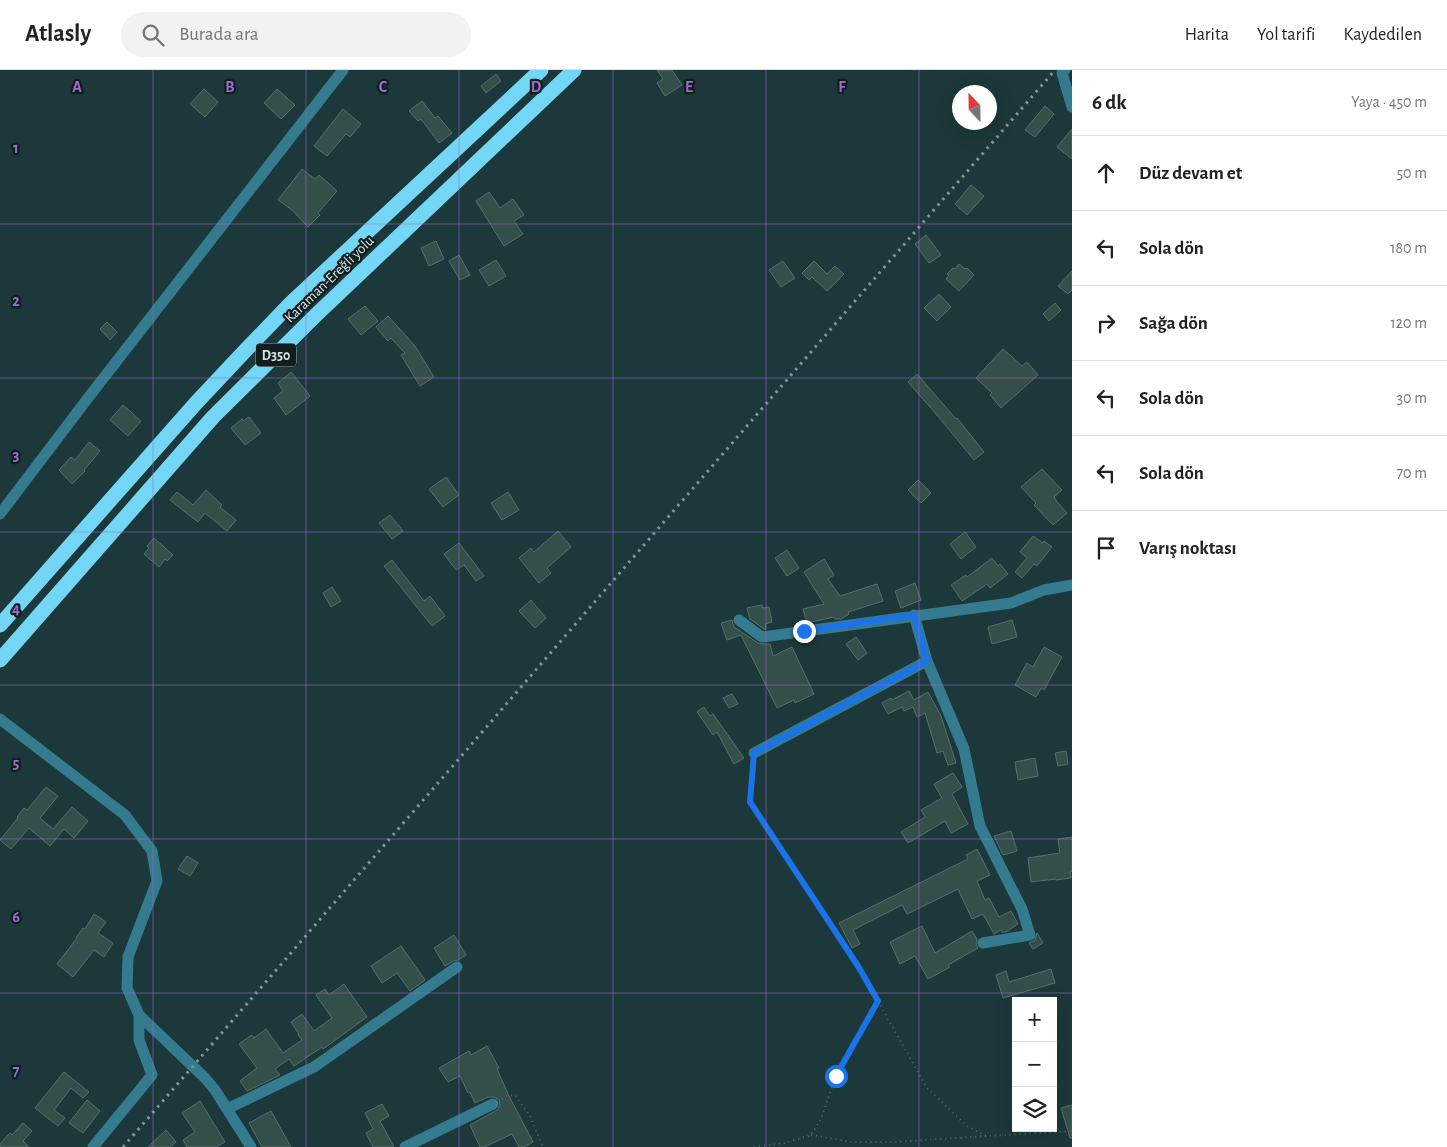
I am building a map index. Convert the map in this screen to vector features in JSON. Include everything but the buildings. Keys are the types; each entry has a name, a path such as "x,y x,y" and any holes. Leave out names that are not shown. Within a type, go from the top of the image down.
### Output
{"highway":[{"name":"Karaman-Ereğli yolu","path":"0,625 196,403 291,303 541,70"},
{"name":"Karaman-Ereğli yolu","path":"0,660 213,417 316,315 574,70"}],"street":[{"path":"0,514 343,70"},
{"path":"1065,70 1062,73 1072,107"},
{"path":"740,620 762,637 1011,603 1044,590 1072,585"},
{"path":"914,615 927,661 964,749 980,826 1022,909 1030,935 983,943"},
{"path":"754,753 927,661"},
{"path":"0,719 125,815 152,851 157,881 128,957 127,988 138,1014 139,1040 152,1074 94,1147"},
{"path":"227,1109 314,1067 457,967"},
{"path":"138,1014 205,1078 215,1090 251,1147"},
{"path":"405,1147 493,1104"}],"path":[{"path":"754,753 750,802 858,966 927,1088 966,1126 986,1136"},
{"path":"812,1135 821,1119 836,1076 878,1001"},
{"path":"493,1104 507,1096 515,1095 530,1116 543,1147"},
{"path":"754,1147 785,1143 812,1135 852,1142 895,1142 1072,1131"}],"railway":[{"path":"123,1147 1055,70"}],"route":[{"path":"804,631 914,615 927,661 754,753 750,802 858,966 878,1001 836,1076"}]}
